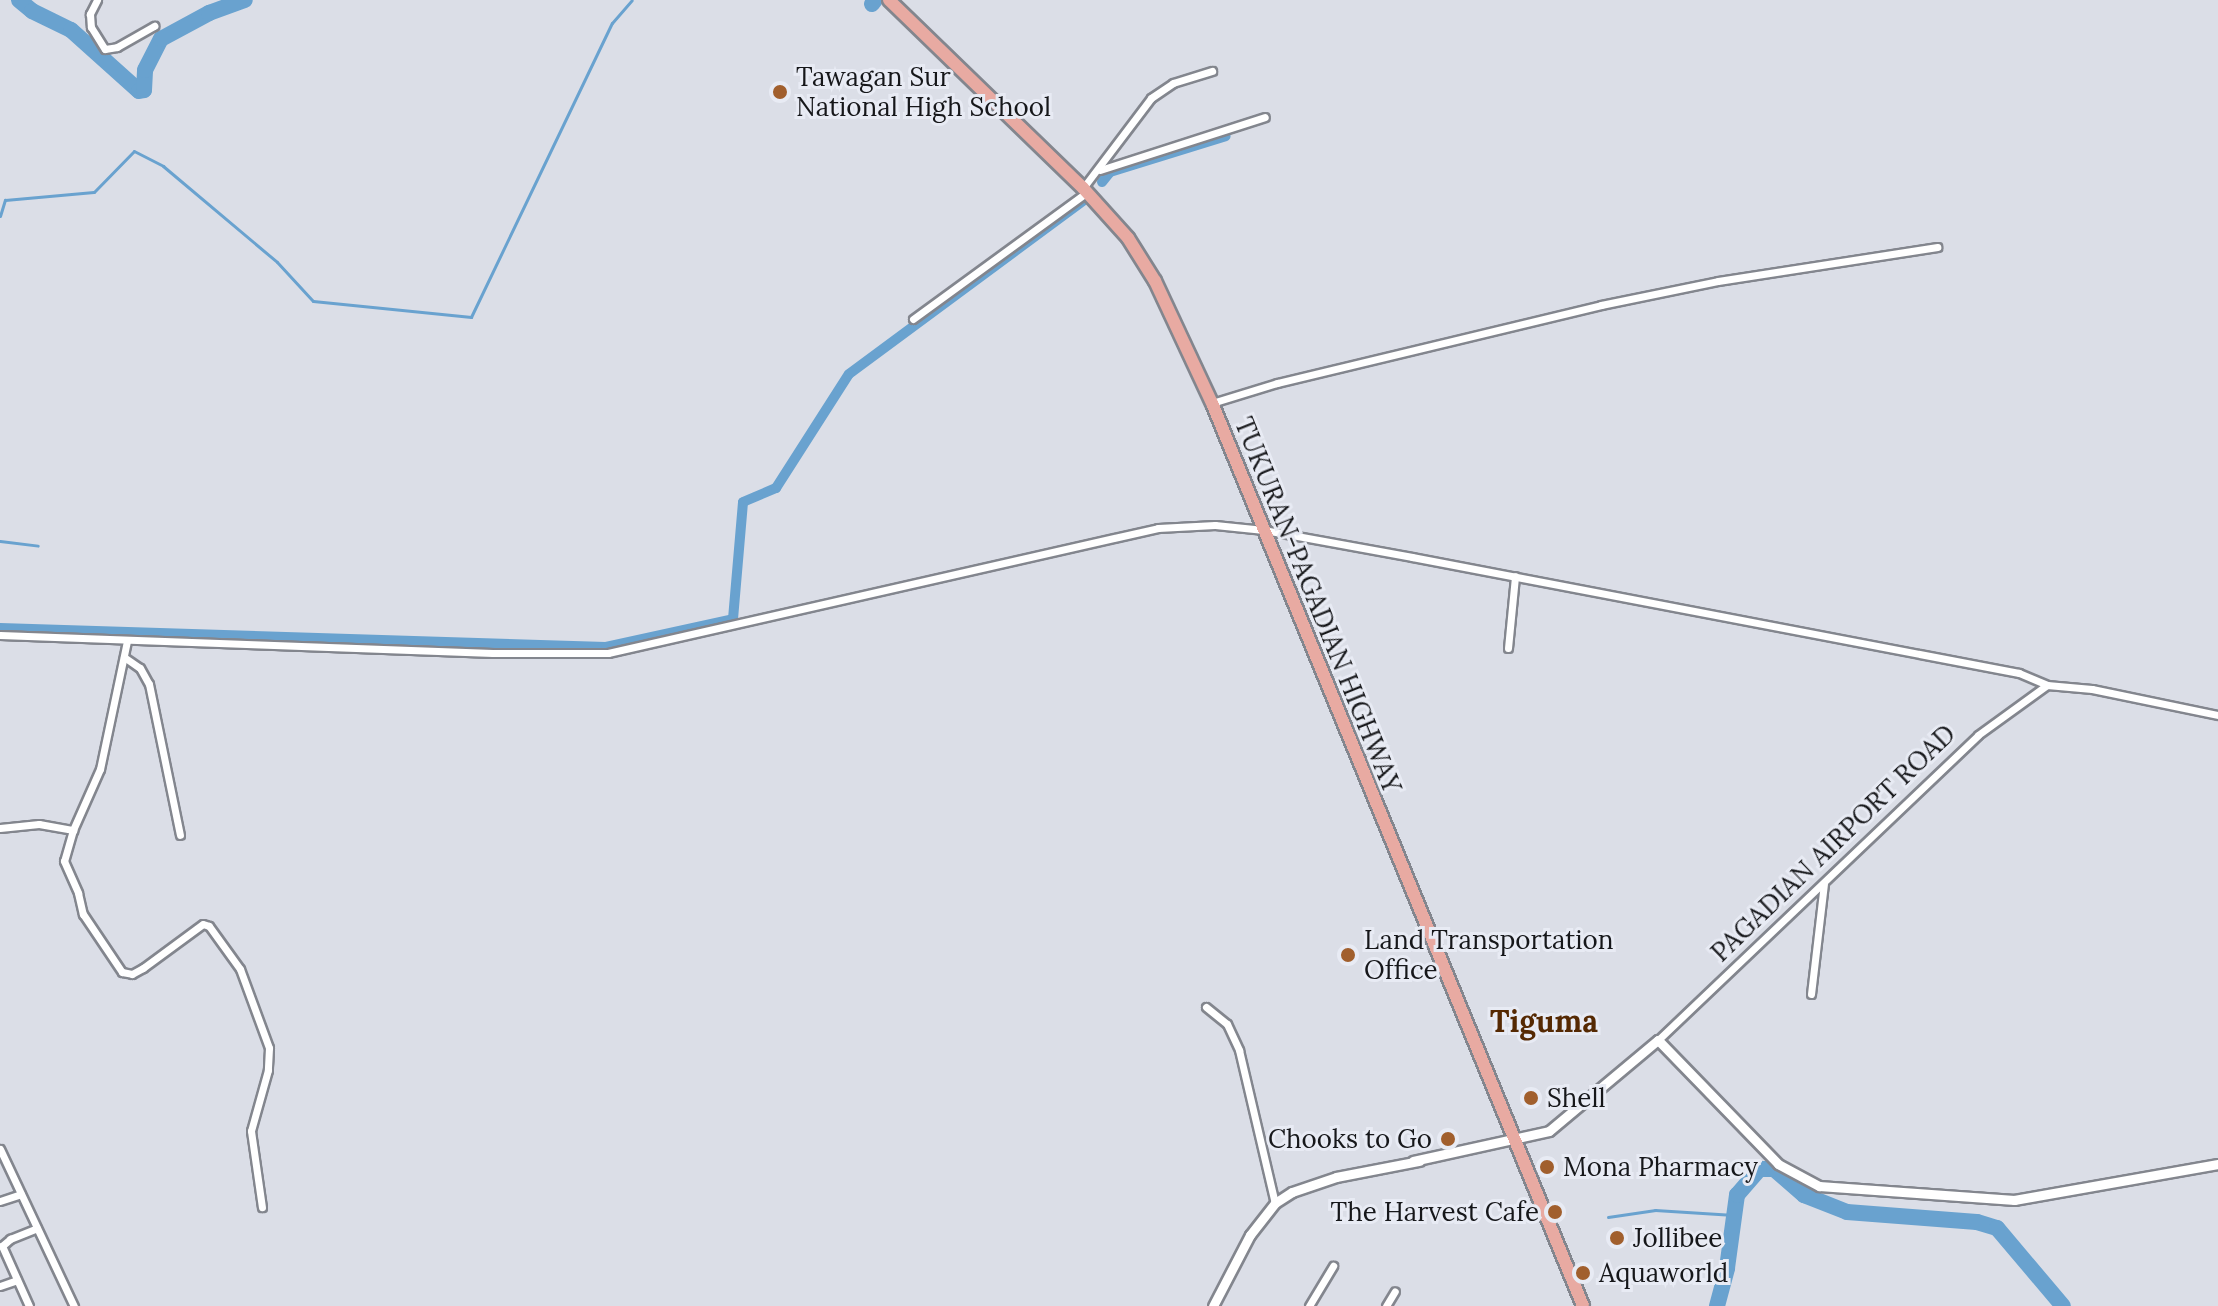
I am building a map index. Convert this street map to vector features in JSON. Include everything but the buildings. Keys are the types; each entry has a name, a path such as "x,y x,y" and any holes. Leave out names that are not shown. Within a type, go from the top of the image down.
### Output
{"highway":[{"name":"TUKURAN-PAGADIAN HIGHWAY","path":"889,0 1085,190 1128,238 1155,281 1212,403 1583,1306"}],"street":[{"path":"97,0 90,14 91,27 105,49 117,47 154,26"},
{"path":"913,319 1085,190 1160,90 1212,71"},
{"path":"1098,171 1265,117"},
{"path":"1212,403 1277,383 1601,305 1718,281 1937,247"},
{"path":"0,635 608,653 1158,528 1215,525 1264,530 1515,576 2019,673 2047,685 2092,689 2218,715"},
{"path":"1508,648 1515,576"},
{"path":"127,641 100,769 73,830 64,861 83,914 122,972 132,974 143,968 203,924 218,938 248,983 270,1056 251,1131 262,1207"},
{"path":"124,657 140,668 149,684 180,835"},
{"name":"PAGADIAN AIRPORT ROAD","path":"1275,1203 1336,1177 1516,1141 1556,1127 1658,1040 1978,735 2047,685"},
{"path":"0,828 39,824 73,830"},
{"path":"1811,994 1824,884"},
{"path":"1206,1007 1227,1024 1239,1050 1275,1203 1250,1235 1213,1306"},
{"path":"1658,1040 1778,1164 1819,1186 2014,1200 2218,1164"},
{"path":"0,1149 2,1160 74,1306"},
{"path":"0,1201 21,1194"},
{"path":"29,1306 2,1246 10,1239 37,1228"},
{"path":"1309,1306 1333,1266"},
{"path":"0,1286 17,1280"},
{"path":"1386,1306 1395,1291"}],"waterway":[{"path":"19,0 32,11 71,30 139,91 144,90 145,70 161,39 209,13 245,0"},
{"path":"0,216 5,200 94,192 134,151 163,166 277,262 313,301 471,317 612,23 632,0"},
{"path":"868,0 872,4"},
{"path":"872,4 875,0"},
{"path":"1102,182 1110,172 1226,136"},
{"path":"0,628 606,647 733,619 743,502 776,488 849,374 1083,201"},
{"path":"0,541 38,546"},
{"path":"1717,1306 1727,1268 1737,1195 1760,1169 1774,1169 1804,1195 1847,1212 1977,1222 1997,1228 2063,1306"},
{"path":"1608,1217 1655,1210 1734,1215"}],"place":[{"name":"Tawagan Sur National High School","path":"780,92"},
{"name":"Land Transportation Office","path":"1348,955"},
{"name":"Shell","path":"1531,1098"},
{"name":"Chooks to Go","path":"1448,1139"},
{"name":"Mona Pharmacy","path":"1547,1167"},
{"name":"The Harvest Cafe","path":"1555,1212"},
{"name":"Jollibee","path":"1617,1238"},
{"name":"Aquaworld","path":"1583,1273"}],"district":[{"name":"Tiguma","path":"1544,1021"}]}
